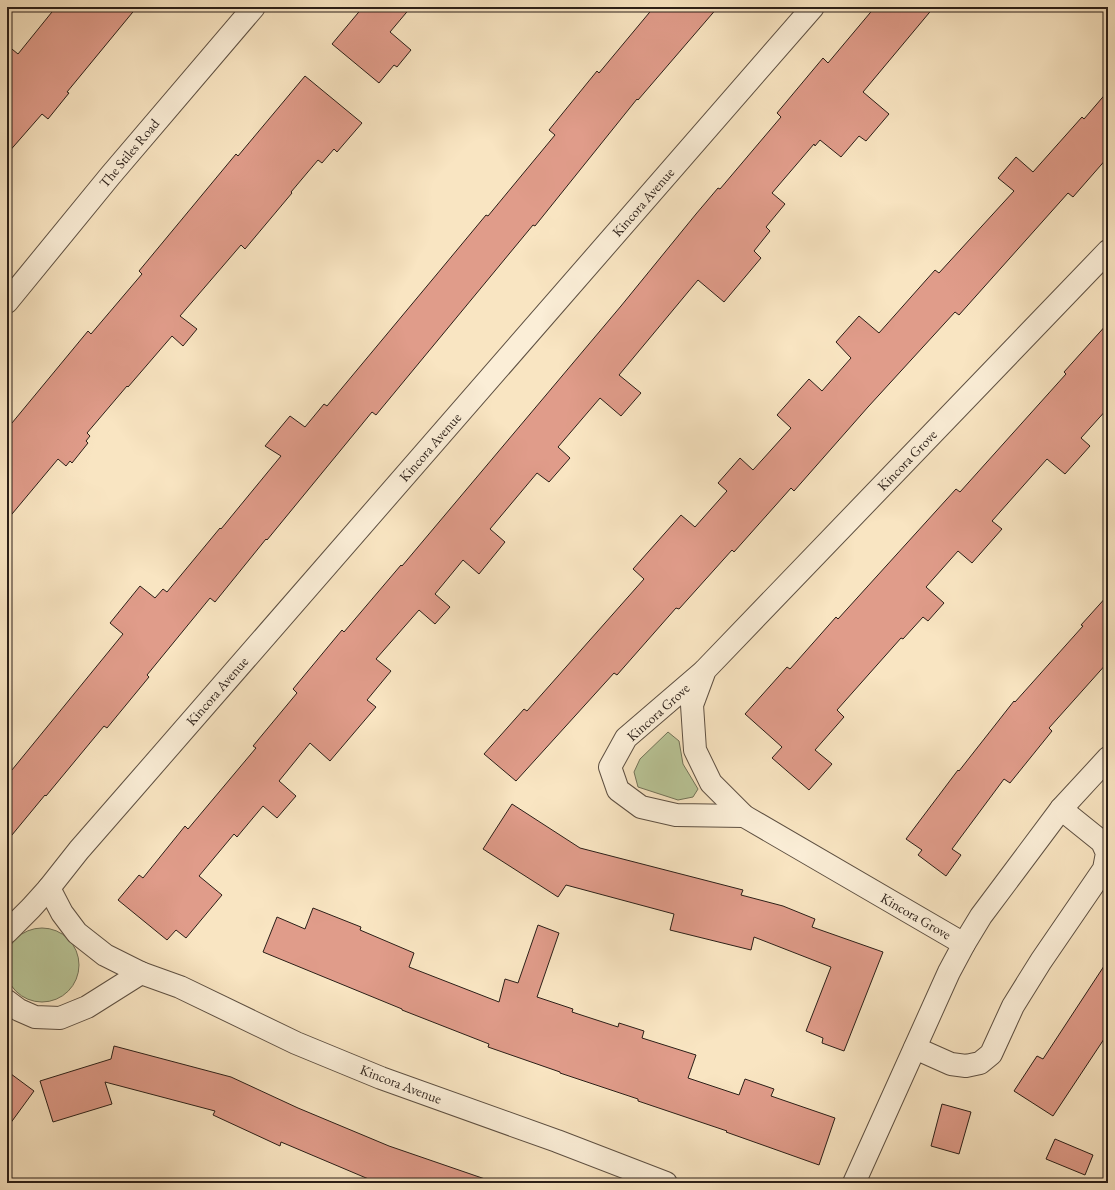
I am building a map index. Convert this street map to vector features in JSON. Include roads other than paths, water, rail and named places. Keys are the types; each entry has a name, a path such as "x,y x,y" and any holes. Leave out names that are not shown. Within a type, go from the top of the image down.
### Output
{"street":[{"name":"The Stiles Road","path":"7,302 110,176 254,7"},
{"name":"Kincora Avenue","path":"7,932 49,888 124,798 813,7"},
{"name":"Kincora Grove","path":"744,816 676,815 641,807 618,790 610,767 626,738 705,670 1108,251"},
{"name":"Kincora Grove","path":"705,670 692,705 695,750 711,783 744,816 964,944"},
{"path":"854,1183 949,972 964,944 981,916 1061,809 1108,758"},
{"path":"915,1048 952,1064 966,1066 980,1063 991,1054 1013,1006 1041,961 1104,869 1107,853 1102,842 1061,809"},
{"name":"Kincora Avenue","path":"49,888 62,913 77,933 104,955 141,974 180,987 296,1043 381,1078 666,1183"},
{"path":"7,1001 19,1010 35,1017 60,1018 87,1008 141,974"}]}
